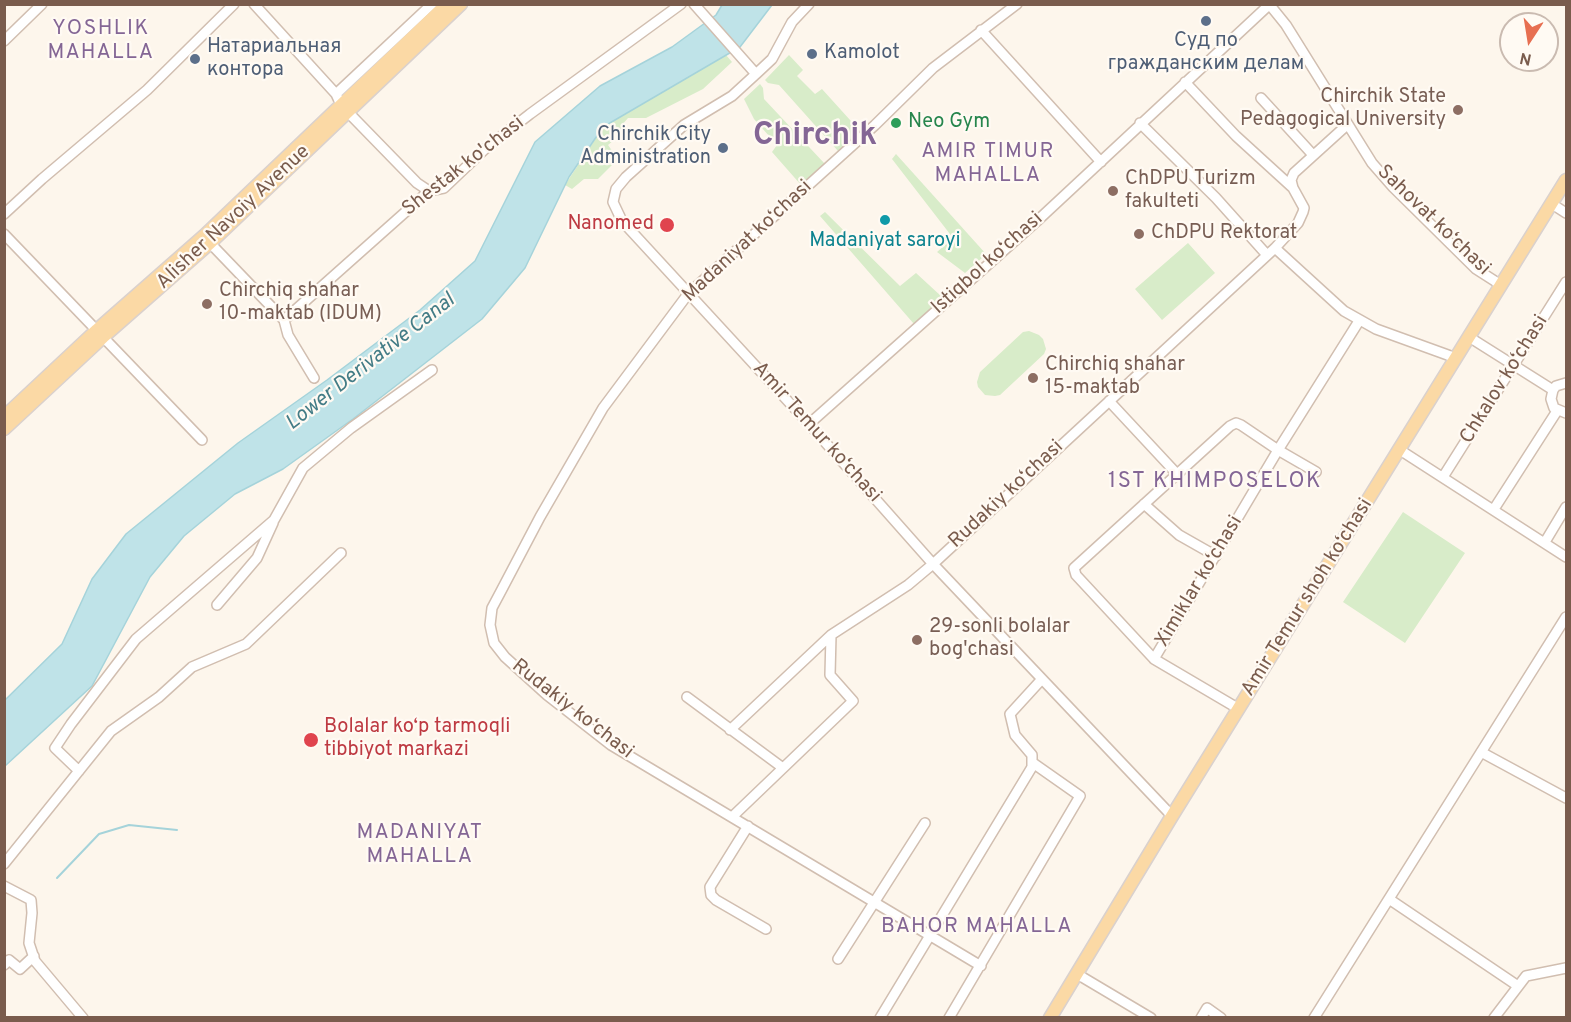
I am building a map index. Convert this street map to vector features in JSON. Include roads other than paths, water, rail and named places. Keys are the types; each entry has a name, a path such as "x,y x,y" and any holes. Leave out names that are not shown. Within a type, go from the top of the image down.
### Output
{"main road":[{"name":"Alisher Navoiy Avenue","path":"4,429 100,334 447,4"},
{"name":"Alisher Navoiy Avenue","path":"4,417 210,243 343,103 461,4"},
{"name":"Amir Temur shoh ko‘chasi","path":"1050,1017 1566,180"}],"street":[{"path":"4,41 42,4"},
{"path":"4,214 147,90 234,4"},
{"path":"254,4 417,183 429,191"},
{"name":"Alisher Navoiy Avenue","path":"343,103 432,4"},
{"name":"Shestak ko'chasi","path":"284,320 429,191 444,188 485,149 530,114 681,4"},
{"name":"Amir Temur ko‘chasi","path":"809,4 792,22 772,59 732,96 684,125 626,177 620,184 613,202 622,222 809,424 933,564 1172,816"},
{"name":"Madaniyat ko‘chasi","path":"505,657 494,642 490,625 492,608 540,517 603,408 688,294 875,125 933,68 1017,4"},
{"name":"Istiqbol ko‘chasi","path":"809,424 1101,162 1140,123 1269,5"},
{"name":"Sahovat ko‘chasi","path":"1269,5 1286,26 1372,163 1393,188 1476,268 1501,285"},
{"path":"698,8 756,74"},
{"path":"981,30 1101,162"},
{"path":"1185,82 1236,136 1293,188"},
{"path":"1261,98 1313,155"},
{"path":"1140,123 1216,198 1268,255"},
{"path":"1293,188 1291,180 1294,173 1347,125"},
{"name":"Rudakiy ko‘chasi","path":"730,730 831,635 908,585 933,564 1268,255 1298,223 1304,212 1293,188"},
{"path":"1552,204 1566,213"},
{"path":"4,234 202,440"},
{"path":"210,243 284,320 288,335 314,378"},
{"path":"1275,248 1344,311 1359,321 1456,358"},
{"name":"Chkalov ko‘chasi","path":"1443,477 1566,282"},
{"name":"Ximiklar ko‘chasi","path":"1154,659 1278,450 1359,321"},
{"path":"1469,337 1553,390"},
{"path":"217,605 257,558 274,520 303,468 351,428 432,370"},
{"path":"1494,509 1562,412 1554,408 1551,399 1553,390 1560,384 1566,383"},
{"path":"1109,401 1177,474"},
{"path":"1239,709 1154,659 1076,575 1074,568 1236,423 1316,472"},
{"path":"1400,450 1566,557"},
{"path":"1144,504 1179,535 1216,556"},
{"path":"1545,542 1566,507"},
{"path":"79,771 55,748 70,724 136,639 274,520"},
{"path":"4,864 111,731 159,697 192,667 246,644 341,553"},
{"path":"1314,1017 1566,616"},
{"path":"732,817 853,701 830,675 831,635"},
{"name":"Rudakiy ko‘chasi","path":"505,657 547,695 611,745 981,966"},
{"path":"880,1017 1033,763 1032,755 1015,735 1010,714 1042,679"},
{"path":"687,697 783,768"},
{"path":"1482,752 1566,798"},
{"path":"949,1017 1080,796 1033,763"},
{"path":"838,959 925,823"},
{"path":"748,826 710,887 711,894 716,900 766,929"},
{"path":"4,886 31,900 29,943 34,956 83,1017"},
{"path":"1389,899 1518,986"},
{"path":"4,966 9,960 20,969 34,956"},
{"path":"1494,1017 1526,976 1566,968"},
{"path":"1077,974 1151,1017"},
{"path":"1201,1017 1207,1008 1221,1017"}],"water":[{"name":"Lower Derivative Canal","path":"722,5 772,5 740,47 603,127 569,177 525,268 482,319 353,419 283,469 235,494 184,536 150,577 92,686 5,766 5,700 62,644 92,579 126,534 238,443 420,310 475,261 535,142 600,86 672,47 716,15"}],"waterway":[{"path":"57,878 99,834 129,825 177,830"}],"place":[{"name":"Суд по гражданским делам","path":"1206,21"},
{"name":"Kamolot","path":"812,54"},
{"name":"Натариальная контора","path":"195,59"},
{"name":"Chirchik State Pedagogical University","path":"1458,110"},
{"name":"Neo Gym","path":"896,123"},
{"name":"Chirchik City Administration","path":"723,148"},
{"name":"ChDPU Turizm fakulteti","path":"1113,191"},
{"name":"Madaniyat saroyi","path":"885,220"},
{"name":"Nanomed","path":"667,225"},
{"name":"ChDPU Rektorat","path":"1139,234"},
{"name":"Chirchiq shahar 10-maktab (IDUM)","path":"207,304"},
{"name":"Chirchiq shahar 15-maktab","path":"1033,378"},
{"name":"29-sonli bolalar bog'chasi","path":"917,640"},
{"name":"Bolalar ko‘p tarmoqli tibbiyot markazi","path":"311,740"}],"district":[{"name":"YOSHLIK MAHALLA","path":"101,42"},
{"name":"Chirchik","path":"815,138"},
{"name":"AMIR TIMUR MAHALLA","path":"988,165"},
{"name":"1ST KHIMPOSELOK","path":"1215,483"},
{"name":"MADANIYAT MAHALLA","path":"420,846"},
{"name":"BAHOR MAHALLA","path":"977,928"}]}
